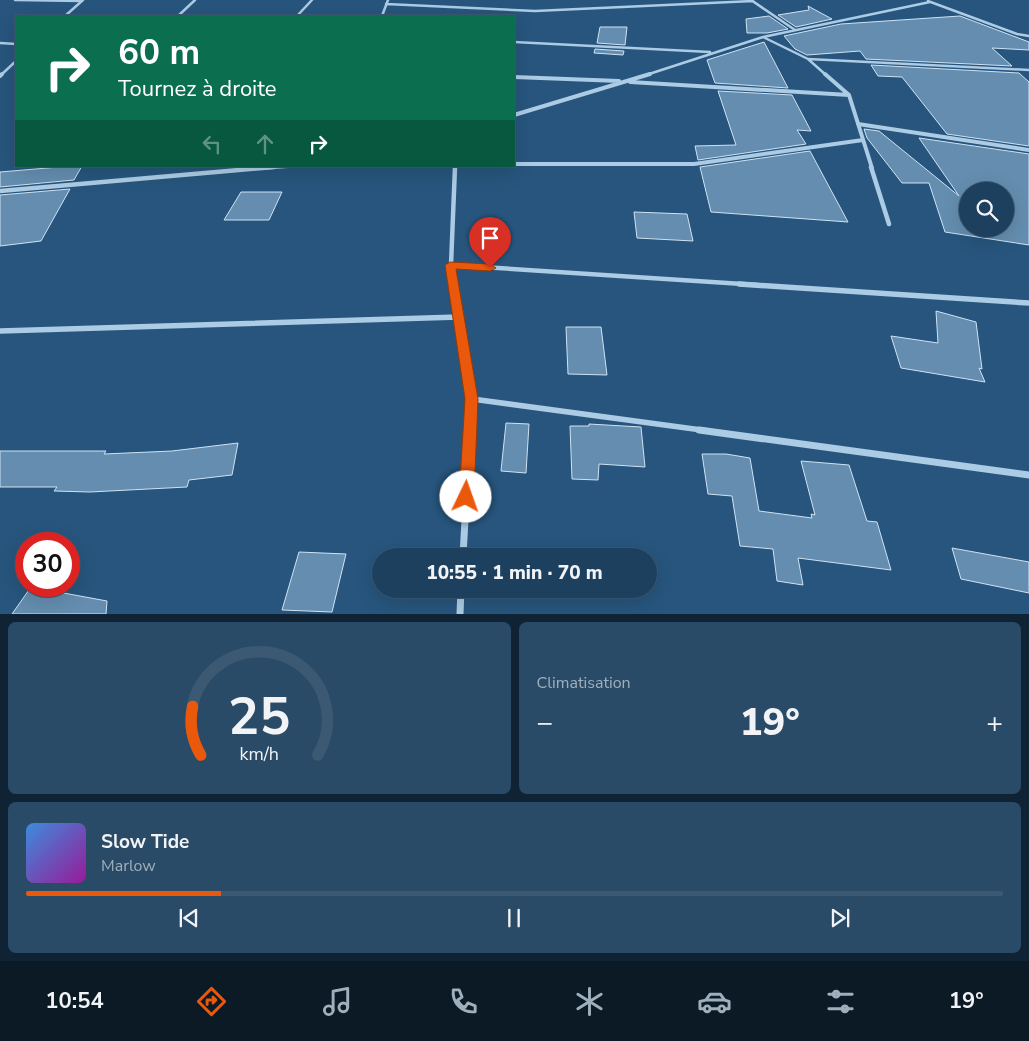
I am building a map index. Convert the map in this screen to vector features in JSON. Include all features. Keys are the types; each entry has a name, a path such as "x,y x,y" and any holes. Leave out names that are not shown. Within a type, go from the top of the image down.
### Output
{"street":[{"path":"15,0 83,1"},
{"path":"179,15 196,0"},
{"path":"298,15 312,0"},
{"path":"925,0 1017,34 1029,36"},
{"path":"66,15 83,1"},
{"path":"382,15 387,2 535,11 752,1 795,30"},
{"path":"515,115 626,82 763,37 930,2"},
{"path":"763,37 808,59 849,95 889,224"},
{"path":"515,42 715,53"},
{"path":"0,43 15,44"},
{"path":"808,59 1029,70"},
{"path":"0,76 15,62"},
{"path":"515,77 849,95"},
{"path":"858,124 1029,150"},
{"path":"515,164 694,164 863,140"},
{"path":"0,191 276,167"},
{"path":"455,167 450,265 472,399 463,548"},
{"path":"450,265 1029,303"},
{"path":"0,331 459,317"},
{"path":"472,399 1029,475"},
{"path":"460,614 461,598"}],"building":[{"path":"808,6 832,19 796,27 778,15 809,10"},
{"path":"769,16 788,29 767,33 747,33 746,19"},
{"path":"960,16 1029,42 1029,50 992,48 1012,66 866,59 860,51 807,55 795,49 784,36 841,24"},
{"path":"600,27 627,27 625,45 597,43"},
{"path":"764,42 788,88 715,83 707,60"},
{"path":"595,49 624,51 623,55 594,53"},
{"path":"871,65 1019,73 1029,82 1029,146 947,134 902,77 878,76"},
{"path":"718,91 792,95 811,131 797,130 806,144 698,160 695,146 736,145"},
{"path":"864,129 879,131 959,196 959,234 945,232 929,183 902,183 867,138"},
{"path":"919,138 1029,154 1029,245 977,237 1014,237 1014,182 959,182 959,196"},
{"path":"810,151 848,222 711,212 700,167"},
{"path":"81,167 74,180 0,187 0,172"},
{"path":"70,189 41,241 0,246 0,195"},
{"path":"241,192 282,192 269,220 224,220"},
{"path":"634,212 687,214 693,241 637,238"},
{"path":"936,311 976,322 982,369 979,368 985,382 901,368 891,336 938,343"},
{"path":"566,327 601,327 607,375 568,374"},
{"path":"506,423 529,424 526,473 501,471"},
{"path":"589,424 641,427 645,467 599,464 598,480 572,479 570,426 589,426"},
{"path":"238,443 232,475 189,480 187,487 90,492 54,491 57,487 0,487 0,451 106,451 104,454 172,451"},
{"path":"702,454 726,454 750,458 759,511 812,518 811,514 815,515 801,461 849,465 867,521 877,522 891,570 798,558 803,585 777,581 773,549 740,546 732,496 708,494"},
{"path":"952,548 1029,562 1029,593 961,579"},
{"path":"299,552 346,554 332,612 282,610"},
{"path":"80,596 107,601 106,614 12,614 24,597"}],"route":[{"path":"466,497 472,399 450,265 490,268"}]}
